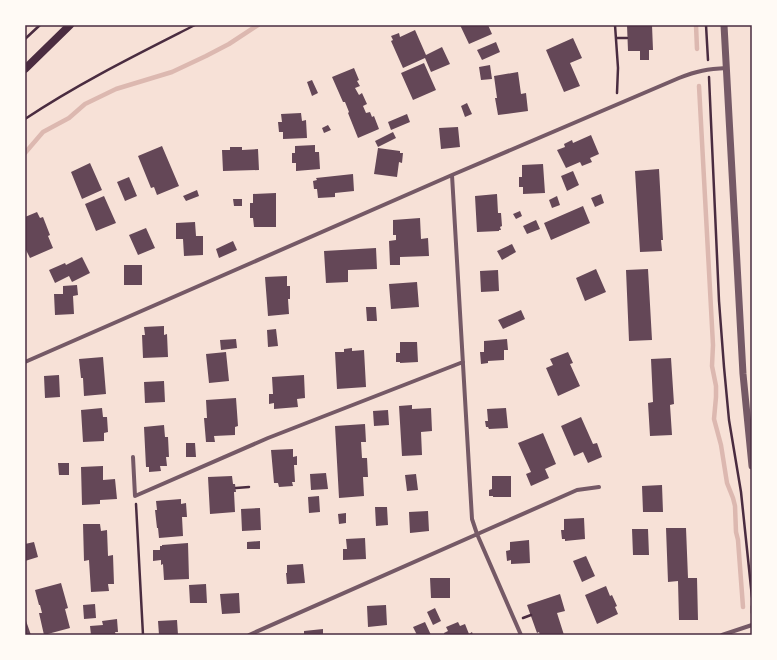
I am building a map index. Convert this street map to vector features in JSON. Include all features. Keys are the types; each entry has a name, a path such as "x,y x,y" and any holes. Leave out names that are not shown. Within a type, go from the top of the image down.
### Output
{"main road":[{"path":"25,69 70,25"}],"street":[{"path":"724,25 742,374 751,440 752,466"},
{"path":"25,362 452,175 684,76 708,69 727,68"},
{"path":"452,175 472,519 477,534 521,635"},
{"path":"133,457 136,496 268,438 464,362"},
{"path":"249,635 577,490 599,487"},
{"path":"722,635 752,625"}],"path":[{"path":"25,39 40,25"},
{"path":"25,119 55,99 195,25"},
{"path":"615,25 618,68 617,93"},
{"path":"706,25 708,55"},
{"path":"616,38 627,38"},
{"path":"709,80 719,300 725,374 729,420 741,492 752,597"},
{"path":"236,488 249,487"},
{"path":"136,496 143,635"},
{"path":"752,606 752,613"}],"building":[{"path":"460,25 488,25 492,34 469,44"},
{"path":"627,25 652,25 653,50 649,50 649,60 640,60 640,51 628,51"},
{"path":"415,30 426,55 442,47 450,64 431,72 425,58 403,68 391,41 393,40 391,36 399,33 400,37"},
{"path":"573,38 582,58 570,63 580,86 564,92 546,50"},
{"path":"496,42 500,52 482,60 477,50"},
{"path":"424,63 436,90 413,100 401,73"},
{"path":"490,65 492,79 481,80 479,67"},
{"path":"354,68 359,80 357,81 360,86 355,88 359,95 362,93 367,104 363,106 366,113 370,112 372,117 374,116 379,129 358,138 345,102 343,102 332,77"},
{"path":"518,72 521,94 526,93 528,111 498,115 495,98 497,98 494,76"},
{"path":"312,80 318,93 312,96 307,82"},
{"path":"467,103 472,114 465,117 461,106"},
{"path":"301,113 302,121 306,120 307,138 283,139 283,132 279,132 278,122 282,122 281,114"},
{"path":"407,114 410,122 391,130 388,122"},
{"path":"328,125 331,130 324,133 322,128"},
{"path":"458,127 460,147 441,149 439,128"},
{"path":"393,132 396,138 378,147 375,141"},
{"path":"591,135 599,154 590,158 592,162 582,166 580,162 566,168 557,150 565,147 564,144 572,140 573,143"},
{"path":"315,145 315,152 319,152 320,169 296,171 296,163 292,163 292,153 295,153 295,146"},
{"path":"162,146 179,186 157,195 154,187 151,188 138,156"},
{"path":"230,147 242,147 242,150 258,149 259,170 223,171 222,150 230,150"},
{"path":"378,148 400,151 400,153 403,153 402,163 399,162 397,177 374,174"},
{"path":"90,163 102,190 82,199 71,172"},
{"path":"543,164 545,193 523,194 523,187 519,187 519,177 522,177 522,165"},
{"path":"659,169 663,240 661,240 662,251 640,252 635,171"},
{"path":"573,171 579,185 567,191 561,176"},
{"path":"353,174 354,191 335,193 335,197 318,198 317,189 314,189 313,181 317,180 316,178"},
{"path":"129,177 137,196 125,201 117,182"},
{"path":"197,190 199,196 186,201 183,196"},
{"path":"276,193 276,227 254,227 253,218 250,218 250,203 253,203 253,194"},
{"path":"497,194 498,213 501,213 501,230 477,232 475,196"},
{"path":"601,194 604,203 595,207 591,198"},
{"path":"104,196 116,223 96,231 85,204"},
{"path":"557,196 560,205 552,208 549,200"},
{"path":"233,199 242,199 242,206 234,206"},
{"path":"583,206 590,223 551,240 544,223"},
{"path":"520,211 522,216 516,219 513,214"},
{"path":"37,212 40,218 43,217 53,248 30,258 25,248 25,217"},
{"path":"420,218 421,239 428,238 429,256 400,257 400,265 390,265 389,241 396,240 396,235 393,235 393,220"},
{"path":"536,220 540,229 527,234 523,226"},
{"path":"195,222 196,236 203,236 203,255 184,256 183,239 176,239 176,223"},
{"path":"146,228 155,248 138,255 129,235"},
{"path":"233,241 237,250 219,258 216,249"},
{"path":"512,244 516,252 502,260 497,251"},
{"path":"376,248 377,269 348,270 348,282 326,283 324,251"},
{"path":"82,257 90,273 72,282 69,276 55,283 49,270 65,263 66,265"},
{"path":"124,265 142,265 142,285 124,285"},
{"path":"596,269 606,292 585,301 576,278"},
{"path":"648,269 652,340 629,341 626,270"},
{"path":"498,270 499,291 481,292 480,271"},
{"path":"287,276 287,286 290,286 290,299 288,299 289,314 268,316 265,277"},
{"path":"417,282 419,307 391,309 389,284"},
{"path":"77,285 78,295 73,296 74,314 55,315 54,294 63,294 63,286"},
{"path":"366,307 376,307 377,321 367,321"},
{"path":"521,310 525,319 503,329 498,320"},
{"path":"164,326 164,335 167,334 168,357 143,358 142,335 145,335 144,327"},
{"path":"276,329 278,346 268,347 267,330"},
{"path":"236,339 237,348 221,350 220,340"},
{"path":"507,339 508,350 504,350 504,360 488,361 488,363 481,364 480,352 484,352 484,341"},
{"path":"400,342 417,342 418,362 396,362 396,353 400,353"},
{"path":"352,348 352,351 364,350 366,387 337,389 335,352 344,352 344,349"},
{"path":"226,352 229,381 209,383 206,354"},
{"path":"568,352 573,363 570,364 580,386 558,396 546,368 553,365 550,359"},
{"path":"103,357 106,394 84,396 83,378 81,378 79,359"},
{"path":"671,358 674,404 670,405 672,435 650,436 648,403 653,402 651,359"},
{"path":"59,375 60,397 45,398 44,376"},
{"path":"304,375 305,398 297,399 298,407 274,409 274,403 269,404 269,394 273,394 272,377"},
{"path":"164,381 165,402 145,403 144,382"},
{"path":"236,398 238,426 235,427 235,435 214,436 215,442 206,442 204,418 207,418 206,400"},
{"path":"412,405 412,409 431,408 432,431 421,432 422,455 402,456 399,406"},
{"path":"102,408 103,417 107,417 108,432 104,433 104,441 83,442 81,410"},
{"path":"506,408 508,428 489,429 486,427 485,421 488,421 487,409"},
{"path":"388,410 389,425 374,426 373,411"},
{"path":"581,417 593,444 597,443 602,457 588,463 583,452 574,456 561,426"},
{"path":"365,424 366,442 361,442 362,458 367,458 368,477 363,477 364,496 339,498 335,426"},
{"path":"164,425 165,437 168,437 169,457 166,457 167,466 160,466 161,471 149,472 149,467 146,467 144,427"},
{"path":"543,433 556,464 545,469 549,478 531,486 526,474 531,472 518,443"},
{"path":"186,443 195,443 196,457 186,457"},
{"path":"293,449 293,457 297,456 297,465 294,465 295,482 292,482 293,486 279,487 278,483 274,483 271,450"},
{"path":"58,463 69,463 69,475 59,475"},
{"path":"103,466 103,480 115,479 117,499 100,500 100,504 82,505 81,467"},
{"path":"326,473 328,489 311,490 310,474"},
{"path":"416,474 418,490 407,491 405,475"},
{"path":"232,476 236,492 234,492 235,512 210,514 208,477"},
{"path":"492,476 511,476 511,497 489,496 489,490 492,489"},
{"path":"662,485 663,512 643,512 642,486"},
{"path":"319,496 320,512 309,513 308,497"},
{"path":"181,499 181,504 186,503 187,517 182,517 183,536 159,538 155,510 157,510 156,501"},
{"path":"375,507 387,507 388,525 376,526"},
{"path":"260,508 261,530 242,531 241,509"},
{"path":"428,511 429,531 410,533 409,512"},
{"path":"346,513 346,523 339,524 338,514"},
{"path":"584,518 585,539 565,541 565,539 562,539 561,530 564,530 564,519"},
{"path":"83,524 100,524 101,531 107,530 108,556 113,555 114,584 108,584 109,591 91,592 89,560 84,561"},
{"path":"666,528 686,528 688,578 697,578 698,620 679,620 678,581 668,582"},
{"path":"632,529 648,529 649,555 633,555"},
{"path":"365,538 366,559 343,560 343,549 347,549 346,539"},
{"path":"529,540 530,563 511,564 511,560 507,561 506,551 510,550 510,542"},
{"path":"260,541 260,549 247,549 247,542"},
{"path":"34,542 38,557 25,561 25,544"},
{"path":"188,543 189,579 164,580 163,564 161,565 161,560 153,561 153,550 160,550 160,546 162,545"},
{"path":"586,556 595,576 582,582 573,561"},
{"path":"303,564 305,583 287,584 287,565"},
{"path":"430,578 450,578 450,598 431,598"},
{"path":"61,583 68,608 65,609 70,628 44,635 39,613 42,613 35,590"},
{"path":"206,584 207,603 190,603 189,585"},
{"path":"606,586 610,596 612,595 617,606 615,607 618,614 597,624 585,595"},
{"path":"239,593 240,613 222,614 220,594"},
{"path":"560,594 565,611 557,613 564,635 540,635 539,632 537,633 527,605"},
{"path":"95,604 96,618 84,619 83,605"},
{"path":"386,605 387,625 368,627 367,606"},
{"path":"435,608 441,621 433,625 427,612"},
{"path":"25,618 31,635 25,635"},
{"path":"117,619 118,632 115,632 116,635 91,635 90,626 103,625 102,621"},
{"path":"177,620 178,635 159,635 158,621"},
{"path":"425,622 431,635 417,635 413,627"},
{"path":"458,622 460,626 465,624 469,634 472,632 473,635 444,635 444,633 448,631 446,627"},
{"path":"323,629 323,635 304,635 304,631"}],"waterway":[{"path":"25,153 43,132 69,118 85,104 116,89 172,72 229,44 258,25"},
{"path":"696,25 697,49"},
{"path":"699,86 713,345 712,366 716,386 714,419 721,445 727,483 735,506 743,607"}]}
